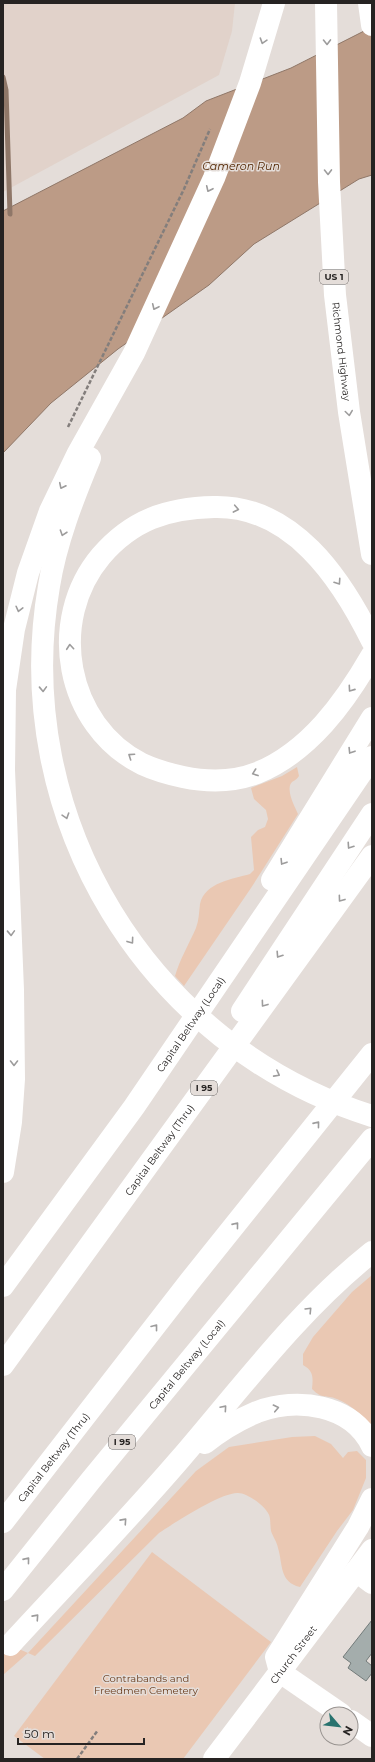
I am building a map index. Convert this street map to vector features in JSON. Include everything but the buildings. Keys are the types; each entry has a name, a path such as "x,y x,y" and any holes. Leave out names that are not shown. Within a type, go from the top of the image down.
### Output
{"main road":[{"path":"274,3 250,83 214,178 134,353 82,477 58,546 49,585 44,622 42,666 44,698 53,770 67,819 81,854 109,908 150,965 196,1016 240,1051 267,1069 322,1097 352,1110 372,1116"},
{"name":"Richmond Highway","path":"326,3 329,182 335,294 349,412 372,554"},
{"path":"369,3 372,25"},
{"path":"3,1172 11,1122 14,1079 13,990 4,770 5,690 14,629 28,573 50,511 78,453 134,353"},
{"path":"372,641 348,598 331,572 305,543 273,520 248,511 224,506 197,507 154,516 132,527 111,545 92,568 82,588 73,614 69,639 71,668 79,694 91,716 104,734 121,750 141,763 163,772 208,781 232,779 256,773 279,762 301,745 323,723 348,693 372,655"},
{"path":"244,947 263,895 372,718"},
{"name":"Capital Beltway (Local)","path":"3,1286 134,1107 372,757"},
{"path":"35,1319 372,814"},
{"name":"Capital Beltway (Thru)","path":"3,1365 372,856"},
{"name":"Capital Beltway (Thru)","path":"3,1522 190,1282 369,1058"},
{"name":"Capital Beltway (Local)","path":"3,1590 91,1480 372,1139"},
{"path":"10,1646 171,1470 293,1327 342,1276 372,1252"},
{"path":"171,1470 227,1427 258,1412 284,1406 305,1405 325,1408 339,1413 354,1422 367,1436 372,1446"},
{"path":"329,1706 280,1672 276,1657 358,1527 372,1499"},
{"name":"Church Street","path":"214,1759 280,1672 364,1577 372,1550"},
{"path":"359,1727 372,1736"}],"path":[{"path":"67,430 184,190 212,126"},
{"path":"77,1759 98,1730"}],"shaded area":[{"path":"3,3 235,3 232,31 219,75 3,192"}],"green space":[{"path":"297,767 299,776 290,785 290,793 298,814 251,888 184,986 175,976 196,928 200,904 203,897 214,886 228,880 250,874 254,870 251,837 258,830 265,827 268,819 266,810 254,799 251,788 282,776"},
{"path":"372,1275 372,1429 353,1408 337,1399 322,1396 312,1389 312,1375 307,1367 303,1365 303,1354 313,1337 352,1292"},
{"path":"315,1436 331,1444 343,1458 348,1452 357,1451 366,1460 366,1478 353,1510 337,1531 300,1587 293,1585 285,1577 280,1554 271,1531 270,1517 266,1510 255,1500 246,1495 238,1493 231,1494 221,1497 198,1509 159,1533 35,1656 28,1653 196,1471 229,1447 292,1437"},
{"name":"Contrabands and Freedmen Cemetery","path":"152,1552 271,1642 183,1759 45,1759 14,1736"},
{"path":"3,1642 28,1653 3,1675"}],"water":[{"name":"Cameron Run","path":"372,27 372,175 359,179 254,244 209,285 118,349 51,403 3,453 3,211 183,118 206,101 291,68"}],"waterway":[{"path":"3,77 6,90 10,214"}]}
